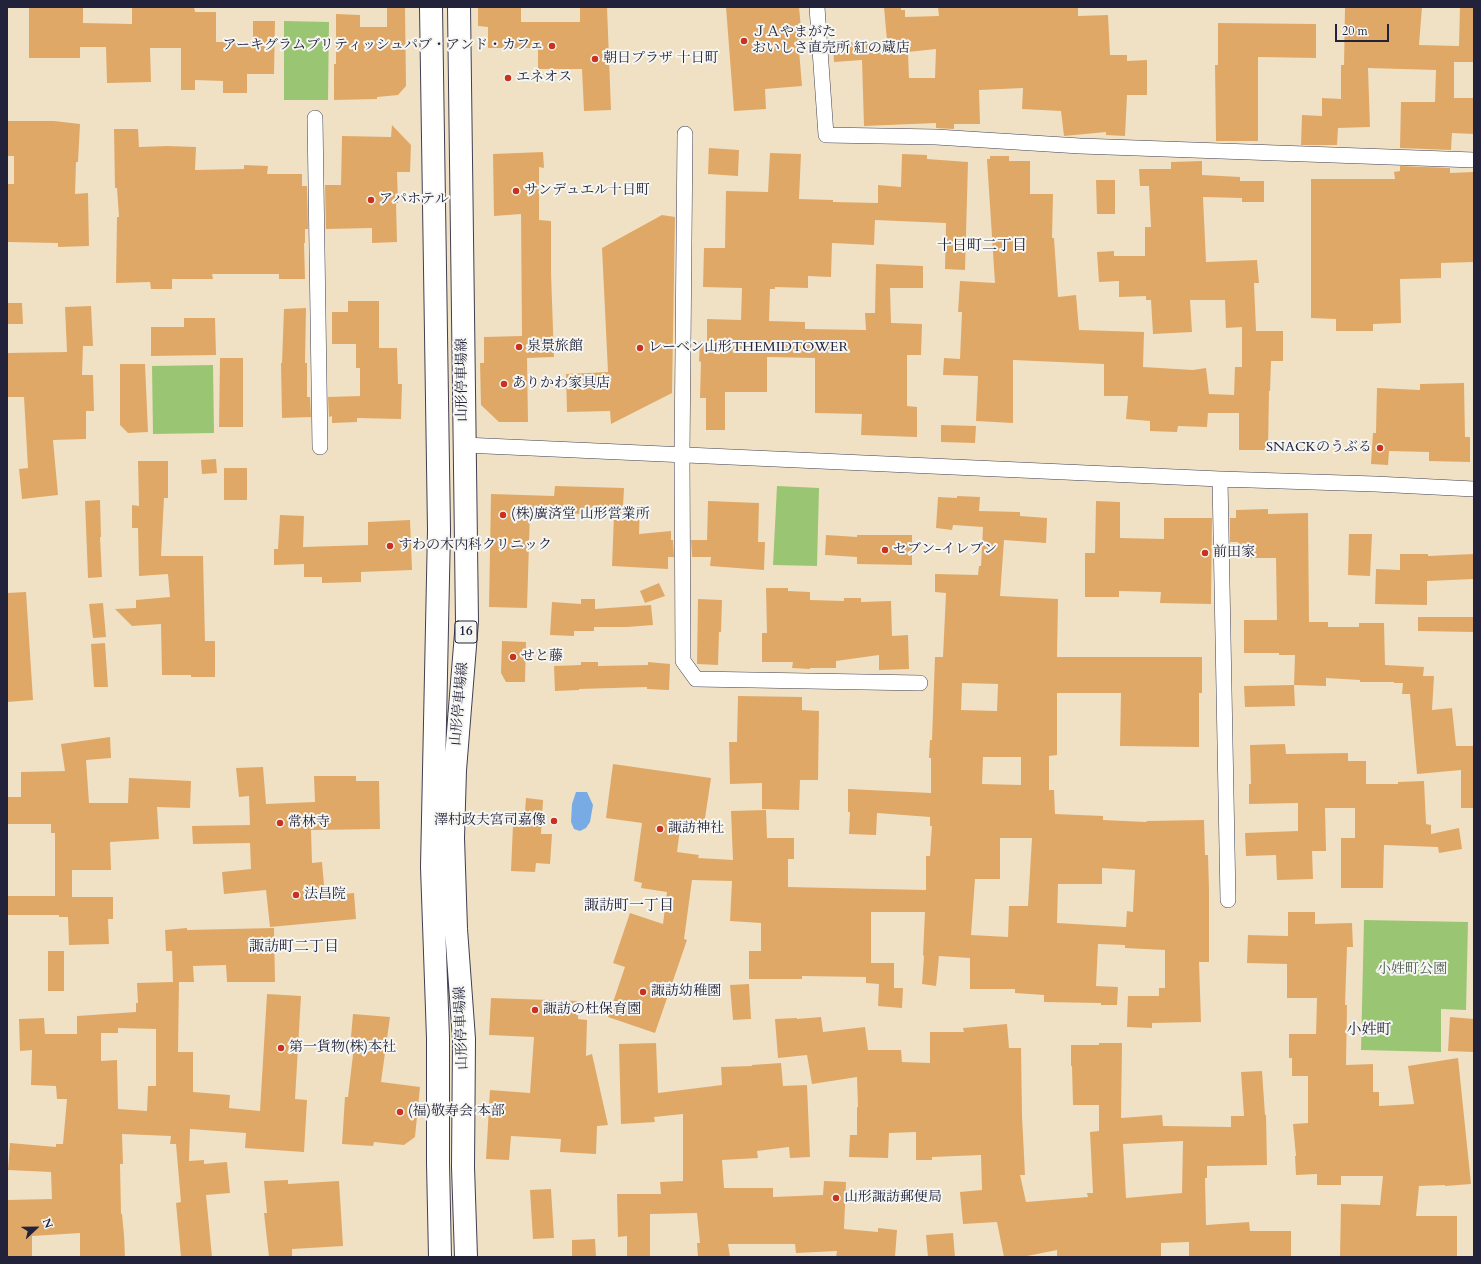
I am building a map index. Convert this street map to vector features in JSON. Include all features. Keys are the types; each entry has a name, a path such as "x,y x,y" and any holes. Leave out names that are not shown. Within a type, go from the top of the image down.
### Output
{"main road":[{"name":"山形停車場線","path":"431,7 439,530 432,867 438,1038 440,1257"},
{"name":"山形停車場線","path":"459,7 467,621 455,770 452,838 456,929 464,1040 463,1167 466,1257"}],"street":[{"path":"817,7 826,135 936,137 1080,146 1474,160"},
{"path":"315,118 320,447"},
{"path":"685,134 682,455 683,661 696,680 920,683"},
{"path":"464,445 1474,489"},
{"path":"1220,479 1228,900"}],"green space":[{"path":"284,21 329,22 328,100 284,100"},
{"path":"213,365 214,433 153,434 152,366"},
{"path":"777,486 819,488 817,566 773,565"},
{"name":"小姓町公園","path":"1364,920 1468,922 1466,1010 1441,1009 1441,1052 1361,1050"}],"water":[{"path":"576,792 587,792 593,805 590,822 586,828 580,831 574,829 571,822 572,804"}],"building":[{"path":"29,7 83,7 83,23 132,24 132,7 194,7 195,12 216,12 216,42 253,42 253,21 275,21 274,74 247,74 247,93 223,93 223,81 195,80 195,90 181,90 181,48 150,48 151,82 107,83 106,47 80,47 80,58 29,58"},
{"path":"387,7 405,7 406,86 398,95 377,97 377,99 334,100 336,14 360,15 360,27 387,27"},
{"path":"478,7 521,7 521,22 580,22 580,7 607,7 611,110 584,111 582,69 538,69 538,48 488,48 488,27 478,26"},
{"path":"726,7 799,7 803,50 799,50 802,86 765,89 766,109 734,111"},
{"path":"884,7 901,7 901,10 905,10 905,17 939,16 938,7 1078,7 1078,16 1108,15 1110,55 1127,55 1127,61 1147,60 1147,95 1127,95 1125,136 1106,135 1106,132 1064,136 1061,111 1022,109 1023,88 979,90 980,124 954,124 954,129 936,128 936,123 864,126 862,60 834,62 833,43 858,41 858,44 887,41","holes":["936,49 935,78 909,78 908,52"]},
{"path":"1345,7 1422,7 1419,45 1459,46 1460,7 1474,7 1474,62 1454,62 1454,98 1474,98 1474,134 1452,133 1451,150 1400,148 1401,102 1435,102 1436,70 1368,68 1370,127 1338,128 1337,145 1301,145 1302,115 1322,116 1322,98 1341,99 1341,65 1344,65"},
{"path":"1218,23 1316,24 1316,58 1258,57 1258,141 1216,141 1215,65 1218,65"},
{"path":"7,121 54,121 80,124 78,162 76,162 75,194 88,193 89,246 58,247 58,243 7,242 7,184 14,184 14,156 7,156"},
{"path":"392,125 411,145 410,172 397,172 397,242 372,243 372,228 326,229 325,185 341,185 342,136 391,137"},
{"path":"114,129 138,129 139,147 196,147 195,170 244,169 244,165 268,166 267,174 302,174 302,186 307,186 308,229 305,229 304,243 305,279 279,279 279,274 212,274 213,279 172,279 172,289 151,289 150,282 116,283 117,217 119,217 117,188 115,188"},
{"path":"709,148 739,150 738,176 708,174"},
{"path":"543,152 544,168 539,167 539,220 551,221 554,357 527,358 528,422 499,422 481,405 480,363 484,363 484,337 522,336 521,214 494,216 493,154"},
{"path":"770,153 801,154 799,199 833,200 833,202 878,203 878,185 901,187 902,154 927,155 927,159 968,162 965,270 945,269 946,223 875,220 874,245 832,243 831,277 808,276 808,288 775,287 775,289 770,289 769,321 805,322 805,329 866,330 865,313 875,313 876,264 923,266 923,288 890,288 891,323 922,324 921,355 907,355 907,406 917,407 917,437 861,435 862,414 815,413 815,358 767,357 767,392 725,392 725,430 706,430 706,398 700,398 700,341 707,341 707,319 741,320 742,288 703,287 704,248 725,248 726,191 768,192"},
{"path":"990,156 1009,156 1009,161 1030,161 1030,194 1053,194 1052,238 1054,238 1058,297 1076,295 1079,330 1144,332 1143,367 1193,370 1206,368 1209,394 1234,395 1235,367 1242,367 1242,327 1226,328 1225,300 1190,300 1192,332 1153,334 1151,300 1146,300 1146,296 1119,297 1119,281 1099,282 1097,252 1114,251 1114,256 1145,256 1145,227 1151,227 1149,186 1140,186 1139,169 1171,169 1171,162 1202,161 1202,175 1240,177 1240,181 1264,181 1264,202 1242,202 1242,198 1203,197 1206,262 1257,260 1259,283 1254,283 1256,331 1283,331 1283,361 1271,361 1268,450 1239,450 1239,413 1208,413 1207,427 1178,426 1177,432 1150,431 1150,421 1126,419 1128,396 1104,396 1104,364 1013,360 1013,423 976,421 978,376 943,375 944,358 960,359 962,312 958,312 960,281 995,283 987,159 990,159"},
{"path":"1400,166 1450,168 1450,173 1474,172 1474,262 1441,263 1441,278 1400,279 1401,323 1373,324 1373,331 1336,331 1336,319 1311,318 1311,179 1395,179 1394,172 1400,171"},
{"path":"1096,180 1115,180 1115,214 1097,214"},
{"name":"レーベン山形THEMIDTOWER","path":"662,215 675,217 672,393 611,424 610,411 567,412 566,374 608,372 602,248"},
{"path":"348,301 379,301 379,348 397,348 398,384 402,384 401,419 357,418 357,422 332,423 332,416 329,417 328,397 360,396 360,368 356,368 356,344 332,344 332,312 348,312"},
{"path":"7,303 22,303 23,324 7,324"},
{"path":"91,306 93,346 83,346 82,375 93,375 94,411 86,411 86,439 53,440 58,495 22,499 19,469 28,468 24,397 7,397 7,353 67,352 65,307"},
{"path":"306,308 305,363 307,363 307,397 310,397 311,417 282,418 281,363 284,309"},
{"path":"184,318 215,318 216,355 151,356 151,327 184,327"},
{"path":"220,358 243,358 243,427 219,427"},
{"path":"120,364 145,364 148,432 128,433 120,425"},
{"path":"1464,383 1465,437 1470,437 1470,462 1429,461 1429,452 1389,451 1388,465 1371,464 1373,433 1376,433 1377,388 1420,390 1420,384"},
{"path":"941,425 976,426 975,443 941,442"},
{"path":"216,459 217,473 202,474 201,460"},
{"path":"138,461 168,461 168,498 164,498 161,556 203,556 205,641 215,641 215,677 162,675 161,624 132,626 115,609 136,608 136,600 170,597 168,574 139,576 138,528 132,528 132,505 139,506"},
{"path":"224,468 247,468 247,500 224,500"},
{"path":"555,486 624,488 623,507 640,507 639,534 671,531 674,557 668,557 668,569 612,566 614,515 530,512 527,608 489,607 491,494 554,496"},
{"path":"957,496 980,497 979,511 1020,512 1020,516 1047,518 1046,543 1004,540 1000,596 1058,599 1057,657 1202,657 1202,693 1199,693 1199,747 1120,746 1121,693 1057,693 1057,755 1049,756 1049,790 1054,790 1055,814 1103,816 1103,820 1146,822 1204,820 1205,855 1208,855 1209,962 1199,962 1201,1022 1152,1023 1152,1028 1127,1027 1128,996 1159,996 1159,988 1165,988 1165,950 1125,948 1125,945 1098,944 1096,986 1118,987 1117,1005 1101,1005 1101,1003 1044,1002 1044,995 1015,993 1015,989 970,989 970,958 939,956 936,986 922,984 925,912 871,912 871,963 894,963 894,988 903,988 902,1008 878,1006 879,984 866,983 866,977 802,976 802,979 749,979 749,951 761,951 761,923 730,921 732,881 692,880 684,939 687,940 655,1033 608,1017 625,967 613,963 630,913 663,924 667,892 641,888 642,883 634,881 642,823 606,818 613,764 711,778 704,825 681,821 677,852 699,855 698,858 733,860 731,811 766,810 767,838 794,838 794,859 788,859 788,887 926,890 926,856 930,856 932,826 930,826 930,817 877,813 876,835 849,834 850,812 848,812 848,789 931,793 931,758 929,758 930,740 932,740 935,657 943,657 946,593 935,592 935,574 978,575 979,566 981,566 983,527 953,525 952,530 936,528 938,497 957,498","holes":["962,683 998,684 997,711 961,710","983,757 1021,757 1021,785 982,784","1000,838 1032,838 1028,906 1009,906 1008,937 971,935 975,879 1000,879","1102,868 1135,870 1133,912 1127,911 1126,927 1057,923 1058,884 1102,884"]},
{"path":"100,500 102,577 88,578 85,501"},
{"path":"708,501 759,503 758,542 765,542 764,570 710,566 711,557 692,557 691,540 707,540"},
{"path":"1096,501 1120,502 1120,538 1164,539 1164,518 1212,518 1211,604 1160,603 1161,592 1119,591 1119,597 1085,597 1085,553 1095,553"},
{"path":"1268,509 1268,514 1308,513 1309,622 1328,622 1328,627 1359,627 1359,623 1384,623 1385,665 1424,667 1423,676 1434,676 1432,710 1452,708 1456,746 1474,746 1474,808 1461,808 1461,770 1417,774 1410,694 1402,694 1403,683 1360,682 1360,680 1326,678 1326,686 1294,685 1295,655 1279,655 1279,653 1244,653 1244,620 1277,620 1276,558 1238,558 1238,542 1230,542 1230,518 1236,518 1236,510"},
{"path":"280,515 304,516 303,547 368,545 368,522 410,520 412,570 361,572 361,582 322,583 322,577 304,577 304,564 274,565 274,549 278,549"},
{"path":"1349,534 1372,534 1370,576 1348,575"},
{"name":"セブン-イレブン","path":"826,535 857,537 857,535 912,535 912,565 857,564 857,557 825,555"},
{"path":"1400,554 1428,554 1428,556 1474,554 1474,579 1427,581 1427,605 1375,604 1376,569 1400,570"},
{"path":"659,583 665,596 645,603 640,591"},
{"path":"766,588 788,588 788,591 810,592 810,600 844,601 844,598 861,598 861,602 891,601 892,636 908,635 909,669 879,670 879,655 836,661 836,668 792,668 793,662 762,662 762,633 767,633"},
{"path":"26,592 33,700 7,702 7,593"},
{"path":"581,599 595,599 595,609 651,605 653,625 594,627 594,631 574,631 574,636 550,635 552,602 581,604"},
{"path":"698,599 722,600 718,665 697,664"},
{"path":"103,603 106,637 93,638 89,604"},
{"path":"1418,617 1474,617 1474,632 1418,631"},
{"name":"せと藤","path":"502,641 526,642 525,682 506,682 501,673"},
{"path":"105,643 108,687 94,687 91,644"},
{"path":"581,662 598,662 598,666 648,665 648,662 670,664 669,690 647,689 647,687 555,691 554,666 581,665"},
{"path":"1294,685 1295,706 1245,707 1244,686"},
{"path":"738,696 802,697 802,710 819,711 818,780 800,780 799,810 762,809 762,783 730,784 729,742 737,742"},
{"path":"110,737 111,758 86,760 89,803 128,803 129,778 191,781 190,808 157,807 159,839 110,842 111,870 72,870 72,897 113,897 113,919 108,919 109,944 69,945 68,917 59,917 59,915 7,915 7,896 55,896 55,833 51,833 51,824 7,824 7,797 21,797 21,772 65,771 61,744"},
{"path":"1285,744 1286,754 1348,753 1348,761 1366,761 1366,784 1398,784 1398,782 1424,781 1426,824 1431,825 1431,834 1459,828 1462,849 1439,853 1438,847 1384,845 1383,888 1341,888 1341,838 1355,838 1355,808 1325,808 1326,851 1312,851 1313,879 1277,880 1276,855 1246,856 1245,833 1298,831 1298,803 1249,804 1249,784 1251,784 1250,745"},
{"path":"263,767 266,804 315,802 314,776 356,776 356,781 379,781 380,829 311,830 312,863 322,862 325,896 354,893 356,919 270,927 266,890 224,894 222,872 251,869 250,843 193,844 192,826 250,825 249,796 239,797 236,768"},
{"path":"526,798 543,800 541,834 552,834 550,864 536,863 535,872 511,871 513,825 524,826"},
{"path":"1288,912 1315,912 1315,924 1352,923 1353,947 1347,947 1345,1005 1347,1005 1346,1065 1373,1064 1373,1092 1379,1092 1379,1106 1414,1104 1408,1066 1458,1058 1471,1184 1419,1186 1416,1216 1457,1216 1457,1257 1340,1256 1341,1204 1380,1205 1383,1176 1341,1176 1341,1185 1317,1185 1317,1174 1296,1175 1293,1124 1308,1123 1308,1076 1292,1076 1292,1058 1289,1058 1289,1034 1316,1034 1317,998 1287,998 1287,964 1247,963 1248,935 1288,936"},
{"path":"187,928 187,930 274,928 275,982 227,982 226,965 193,966 194,982 179,982 178,1052 193,1052 193,1092 230,1095 229,1108 260,1111 267,994 301,996 295,1099 307,1100 304,1152 245,1148 246,1133 190,1129 189,1161 204,1160 204,1164 227,1162 230,1193 206,1195 212,1257 181,1257 176,1203 181,1202 176,1144 170,1144 171,1136 122,1134 123,1164 120,1164 121,1214 125,1257 80,1257 80,1233 32,1236 32,1257 7,1257 7,1200 52,1199 51,1172 8,1170 10,1143 56,1147 56,1144 63,1144 67,1099 57,1099 56,1086 31,1085 32,1050 20,1051 19,1019 44,1018 45,1034 77,1034 77,1016 136,1012 136,1003 138,1003 137,983 173,982 172,951 166,951 165,930","holes":["118,1028 156,1029 156,1086 148,1086 147,1111 118,1109 117,1060 101,1061 101,1033 118,1033"]},
{"path":"48,951 64,951 64,991 48,991"},
{"path":"749,984 751,1019 733,1020 730,985"},
{"path":"491,998 579,1001 578,1019 587,1020 586,1056 592,1054 608,1125 597,1126 596,1154 560,1152 561,1139 511,1136 509,1160 486,1159 490,1090 530,1093 534,1037 489,1035"},
{"path":"353,1014 390,1017 381,1082 420,1087 415,1137 404,1145 374,1142 373,1146 342,1144 345,1097 348,1097 355,1038 351,1037"},
{"path":"821,1017 823,1032 865,1027 868,1050 901,1050 902,1062 930,1063 930,1032 964,1032 963,1028 1007,1024 1009,1048 1021,1048 1025,1175 1020,1175 1026,1202 1088,1197 1087,1193 1093,1193 1090,1132 1099,1131 1099,1105 1073,1105 1071,1045 1122,1043 1121,1118 1162,1115 1163,1126 1231,1127 1231,1116 1244,1116 1241,1072 1262,1071 1266,1115 1267,1165 1207,1166 1207,1178 1205,1178 1206,1225 1249,1222 1250,1231 1291,1231 1291,1257 1189,1257 1189,1242 1161,1243 1161,1257 1057,1257 1057,1250 1022,1257 1004,1257 997,1222 963,1224 960,1192 982,1190 981,1155 932,1157 932,1160 916,1160 916,1132 889,1133 888,1158 849,1157 850,1135 857,1135 857,1077 812,1084 807,1055 778,1058 775,1019","holes":["1183,1141 1182,1193 1126,1198 1123,1144"]},
{"path":"1450,1017 1474,1019 1474,1052 1448,1051"},
{"path":"656,1043 658,1093 722,1085 721,1067 781,1063 783,1086 807,1085 810,1157 790,1158 789,1147 757,1151 758,1158 722,1160 724,1188 773,1188 773,1197 823,1195 824,1181 846,1182 844,1229 878,1232 878,1228 897,1230 895,1257 836,1257 837,1251 796,1253 795,1244 728,1244 730,1257 698,1257 697,1243 700,1243 697,1213 650,1214 650,1257 627,1257 627,1236 618,1237 617,1194 661,1194 660,1182 683,1181 683,1114 654,1117 655,1122 621,1124 619,1044"},
{"path":"288,1180 288,1184 339,1181 343,1246 292,1249 292,1257 269,1257 264,1213 267,1213 264,1181"},
{"path":"551,1189 554,1238 533,1239 530,1190"},
{"path":"953,1233 955,1257 928,1257 926,1235"},
{"path":"595,1239 596,1257 572,1257 572,1240"}],"place":[{"name":"ＪＡやまがた おいしさ直売所 紅の蔵店","path":"744,41"},
{"name":"アーキグラムブリティッシュパブ・アンド・カフェ","path":"552,46"},
{"name":"朝日プラザ 十日町","path":"595,59"},
{"name":"エネオス","path":"508,78"},
{"name":"サンデュエル十日町","path":"516,191"},
{"name":"アパホテル","path":"371,200"},
{"name":"泉景旅館","path":"519,347"},
{"name":"レーベン山形THEMIDTOWER","path":"640,348"},
{"name":"ありかわ家具店","path":"504,384"},
{"name":"SNACKのうぶる","path":"1380,448"},
{"name":"(株)廣済堂 山形営業所","path":"503,515"},
{"name":"すわの木内科クリニック","path":"390,546"},
{"name":"セブン-イレブン","path":"885,550"},
{"name":"前田家","path":"1205,553"},
{"name":"せと藤","path":"513,657"},
{"name":"澤村政夫宮司嘉像","path":"554,821"},
{"name":"常林寺","path":"280,823"},
{"name":"諏訪神社","path":"660,829"},
{"name":"法昌院","path":"296,895"},
{"name":"諏訪幼稚園","path":"643,992"},
{"name":"諏訪の杜保育園","path":"535,1010"},
{"name":"第一貨物(株)本社","path":"281,1048"},
{"name":"(福)敬寿会 本部","path":"400,1112"},
{"name":"山形諏訪郵便局","path":"836,1198"}],"district":[{"name":"十日町二丁目","path":"982,247"},
{"name":"諏訪町一丁目","path":"629,907"},
{"name":"諏訪町二丁目","path":"294,948"},
{"name":"小姓町","path":"1369,1031"}]}
